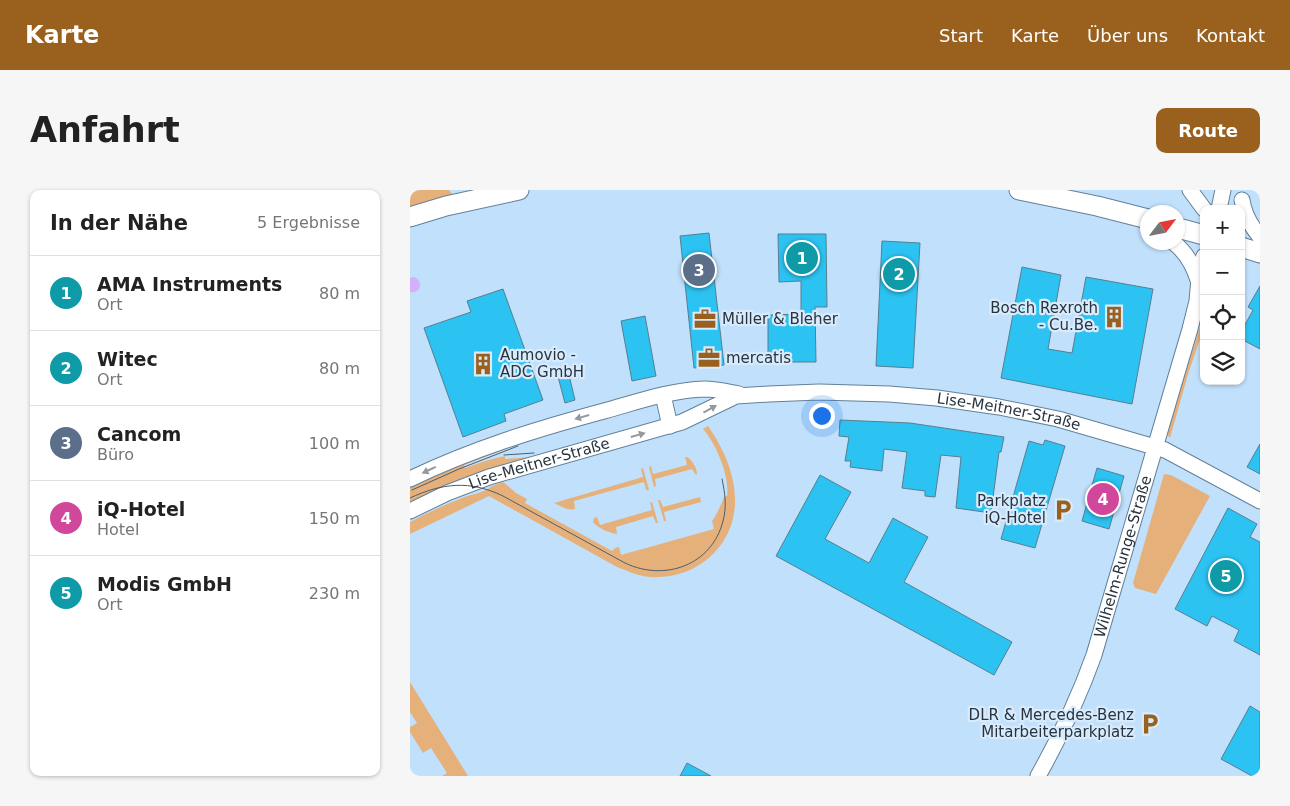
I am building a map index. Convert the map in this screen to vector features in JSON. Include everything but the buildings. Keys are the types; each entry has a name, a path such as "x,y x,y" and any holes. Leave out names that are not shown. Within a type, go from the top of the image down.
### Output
{"main road":[{"path":"410,217 446,206 519,190"},
{"path":"1019,190 1080,202 1140,219"},
{"path":"1185,230 1200,234"},
{"path":"1245,248 1260,253"}],"street":[{"path":"1190,190 1200,205"},
{"path":"1220,205 1223,190"},
{"path":"1242,200 1249,221 1260,237"},
{"name":"Wilhelm-Runge-Straße","path":"1182,250 1188,256 1199,285"},
{"name":"Wilhelm-Runge-Straße","path":"1038,776 1065,726 1089,670 1190,330 1197,301 1200,267"},
{"name":"Wilhelm-Runge-Straße","path":"1190,330 1200,310"},
{"name":"Lise-Meitner-Straße","path":"410,479 459,457 514,437 662,395 706,389 742,395 862,393 954,400 998,407 1045,416 1156,446 1173,453 1260,501"},
{"path":"662,395 670,426"},
{"name":"Lise-Meitner-Straße","path":"410,511 447,493 483,479 670,426 697,416 725,400 742,395"}],"shaded area":[{"path":"410,190 449,190 453,195 410,208"},
{"path":"414,277 419,281 420,287 417,291 410,292 410,278"},
{"path":"1200,327 1200,339 1170,438 1167,434 1170,419"},
{"path":"708,426 724,453 731,473 735,494 733,520 719,548 696,567 682,573 666,577 650,577 617,567 489,496 410,534 410,522 449,503 482,492 503,482 527,499 525,503 612,551 619,547 621,555 714,529 712,521 724,497 727,496 727,488 724,470 717,451 703,429"},
{"path":"502,448 503,450 464,465 465,468 505,456 505,459 533,457 410,507 410,482"},
{"path":"685,457 689,458 694,464 697,472 696,475 692,469 655,479 656,486 654,487 649,467 651,466 653,474 687,465"},
{"path":"643,468 649,490 646,490 644,482 574,501 575,509 564,508 554,503 643,477 641,469"},
{"path":"1164,474 1171,475 1210,496 1156,594 1135,588 1133,583"},
{"path":"700,497 701,502 664,512 666,521 664,521 658,500 660,500 663,507"},
{"path":"652,502 658,523 656,523 653,516 616,527 617,534 604,530 593,522 594,518 597,517 600,525 652,510 650,503"},
{"path":"410,682 468,776 442,776 447,773 431,748 423,753 410,732 410,727 417,723 410,712"}],"tram line":[{"path":"412,490 518,446"},
{"path":"504,455 534,453"},
{"path":"410,498 433,489 456,485 479,487 503,496 625,563 656,571 671,570 685,566 698,559 709,549 717,536 724,516 725,500 722,479"}],"place":[{"name":"AMA Instruments","path":"802,258"},
{"name":"Cancom","path":"699,270"},
{"name":"Witec","path":"899,274"},
{"name":"Bosch Rexroth - Cu.Be.","path":"1114,317"},
{"name":"Müller & Bleher","path":"705,319"},
{"name":"mercatis","path":"709,358"},
{"name":"Aumovio - ADC GmbH","path":"483,364"},
{"name":"iQ-Hotel","path":"1103,499"},
{"name":"Parkplatz iQ-Hotel","path":"1063,510"},
{"name":"Modis GmbH","path":"1226,576"},
{"name":"DLR & Mercedes-Benz Mitarbeiterparkplatz","path":"1150,724"}]}
